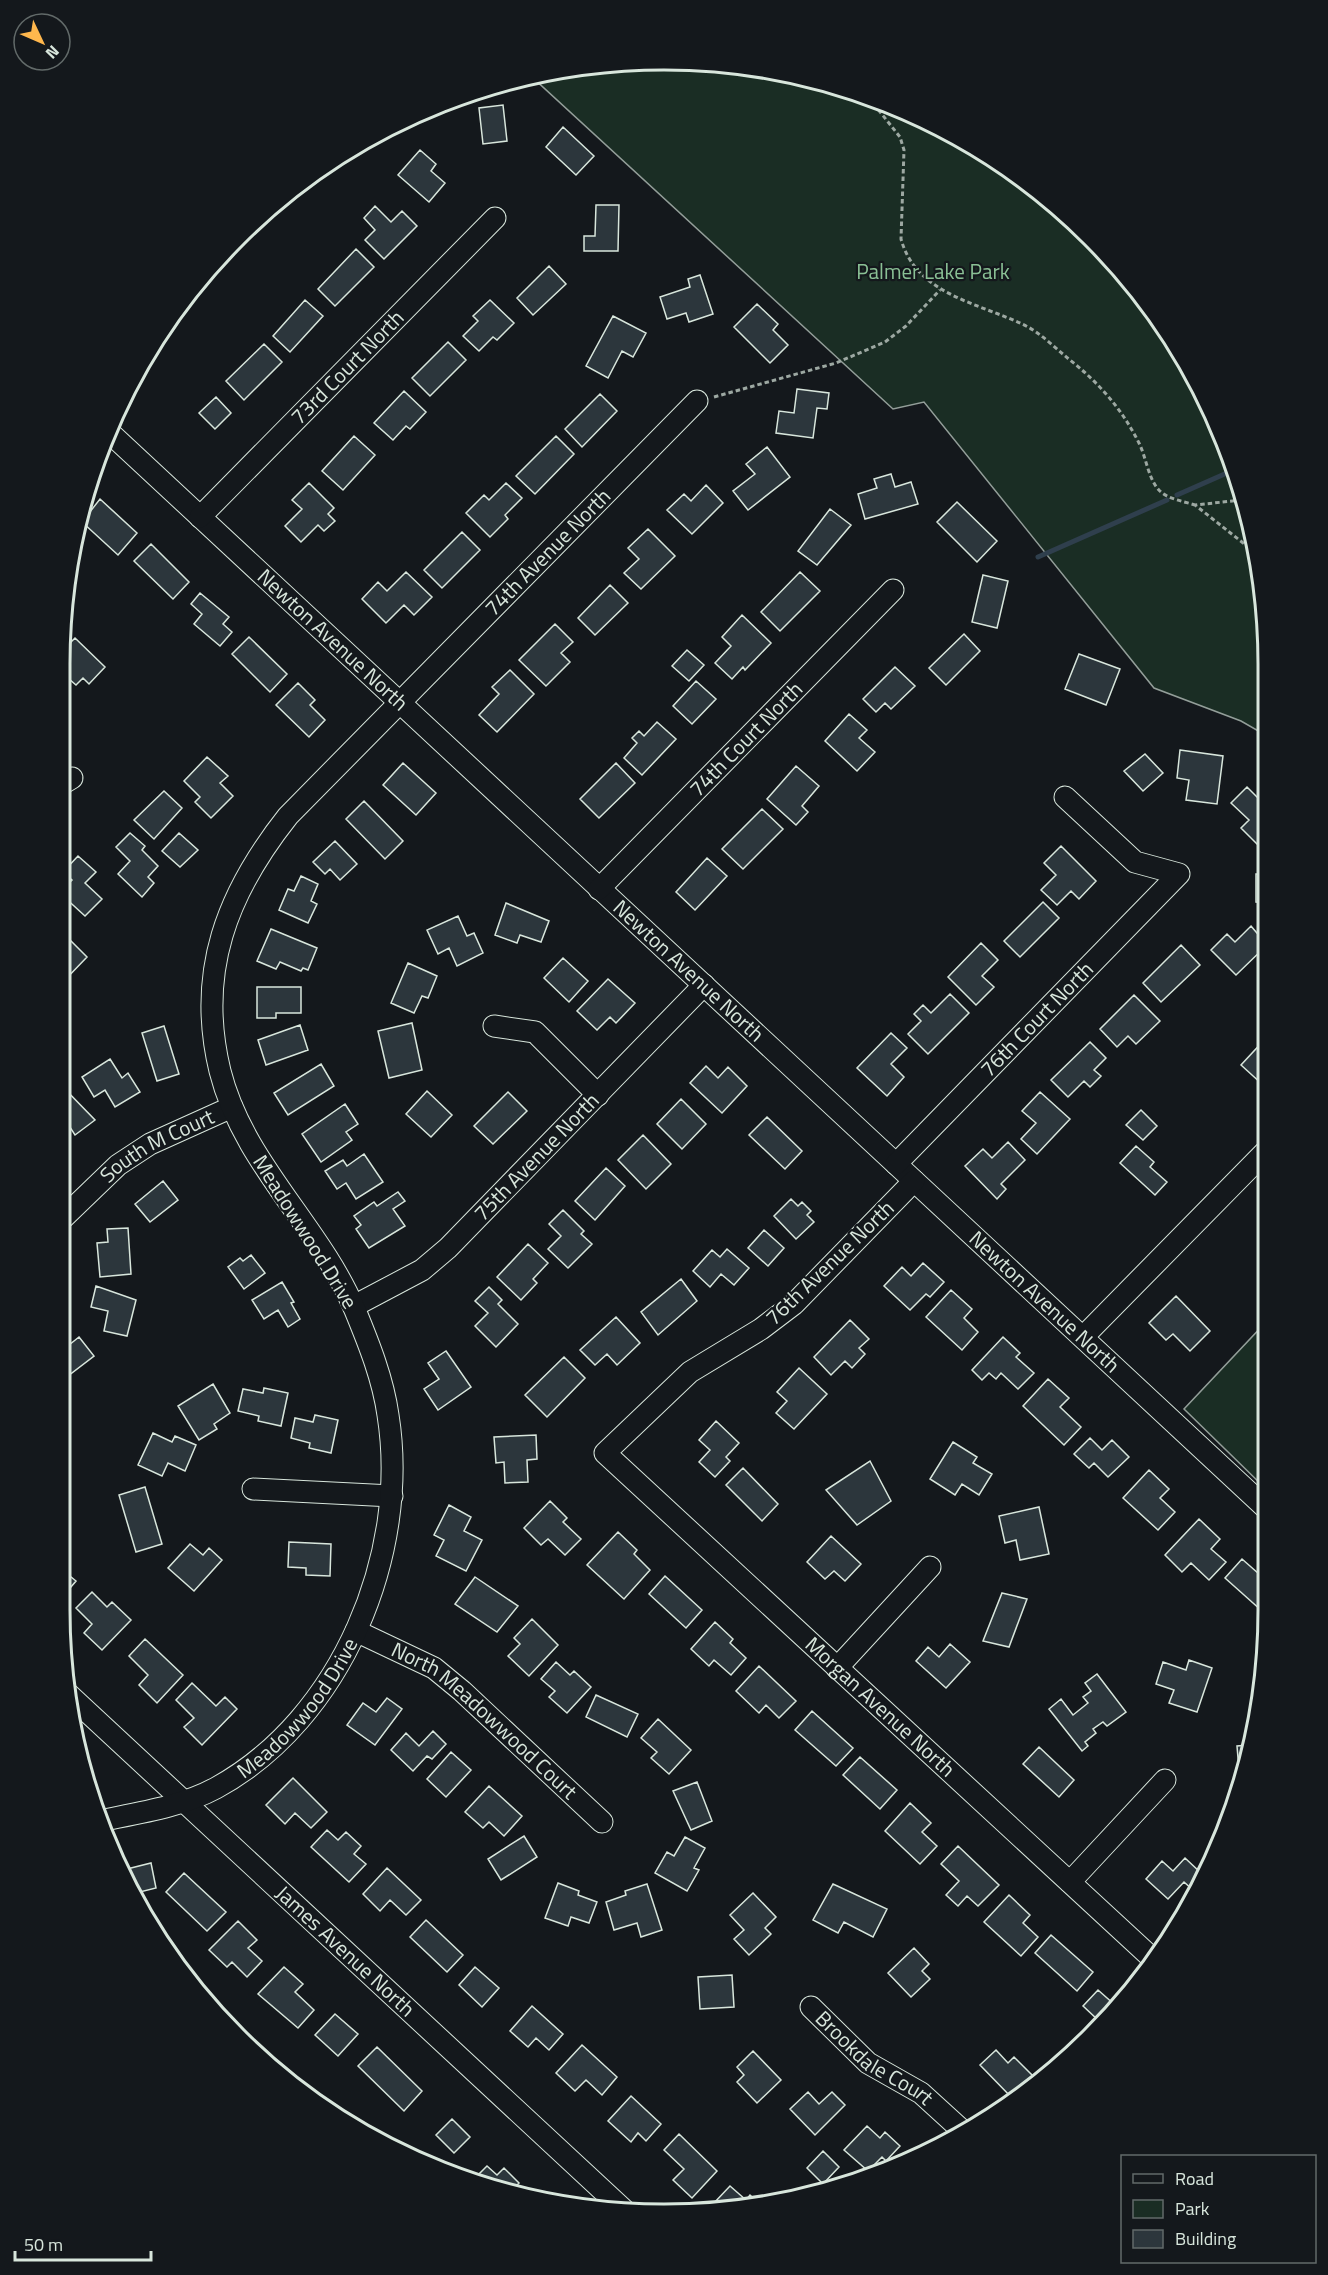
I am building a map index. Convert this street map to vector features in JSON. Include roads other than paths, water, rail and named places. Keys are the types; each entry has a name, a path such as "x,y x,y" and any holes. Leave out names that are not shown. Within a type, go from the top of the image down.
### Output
{"street":[{"name":"73rd Court North","path":"200,517 495,218"},
{"name":"74th Avenue North","path":"398,702 698,401"},
{"name":"Newton Avenue North","path":"116,438 1258,1501"},
{"name":"74th Court North","path":"599,889 892,590"},
{"name":"Meadowwood Drive","path":"109,1819 183,1801 215,1789 251,1765 281,1737 330,1677 356,1631 376,1578 389,1525 392,1496 388,1415 375,1361 354,1306 328,1261 256,1155 232,1107 220,1071 213,1025 213,980 221,935 237,891 260,852 288,816 398,702"},
{"name":"76th Court North","path":"896,1164 1179,874 1135,862 1065,797"},
{"name":"75th Avenue North","path":"354,1306 422,1270 448,1248 704,985"},
{"path":"494,1026 535,1032 598,1095"},
{"name":"South M Court","path":"70,1211 118,1165 150,1144 232,1107"},
{"path":"1083,1337 1258,1159"},
{"name":"76th Avenue North","path":"605,1453 690,1372 761,1329 794,1304 914,1181"},
{"name":"Morgan Avenue North","path":"605,1453 1148,1954"},
{"path":"253,1489 392,1496"},
{"path":"837,1668 930,1567"},
{"name":"North Meadowwood Court","path":"356,1631 434,1668 462,1691 602,1822"},
{"name":"James Avenue North","path":"78,1704 615,2202"},
{"path":"1070,1882 1165,1780"},
{"name":"Brookdale Court","path":"811,2007 868,2063 921,2093 958,2127"}],"waterway":[{"path":"1177,495 1226,473"},
{"path":"1038,557 1167,500"}],"park label":[{"name":"Palmer Lake Park","path":"933,272"}]}
